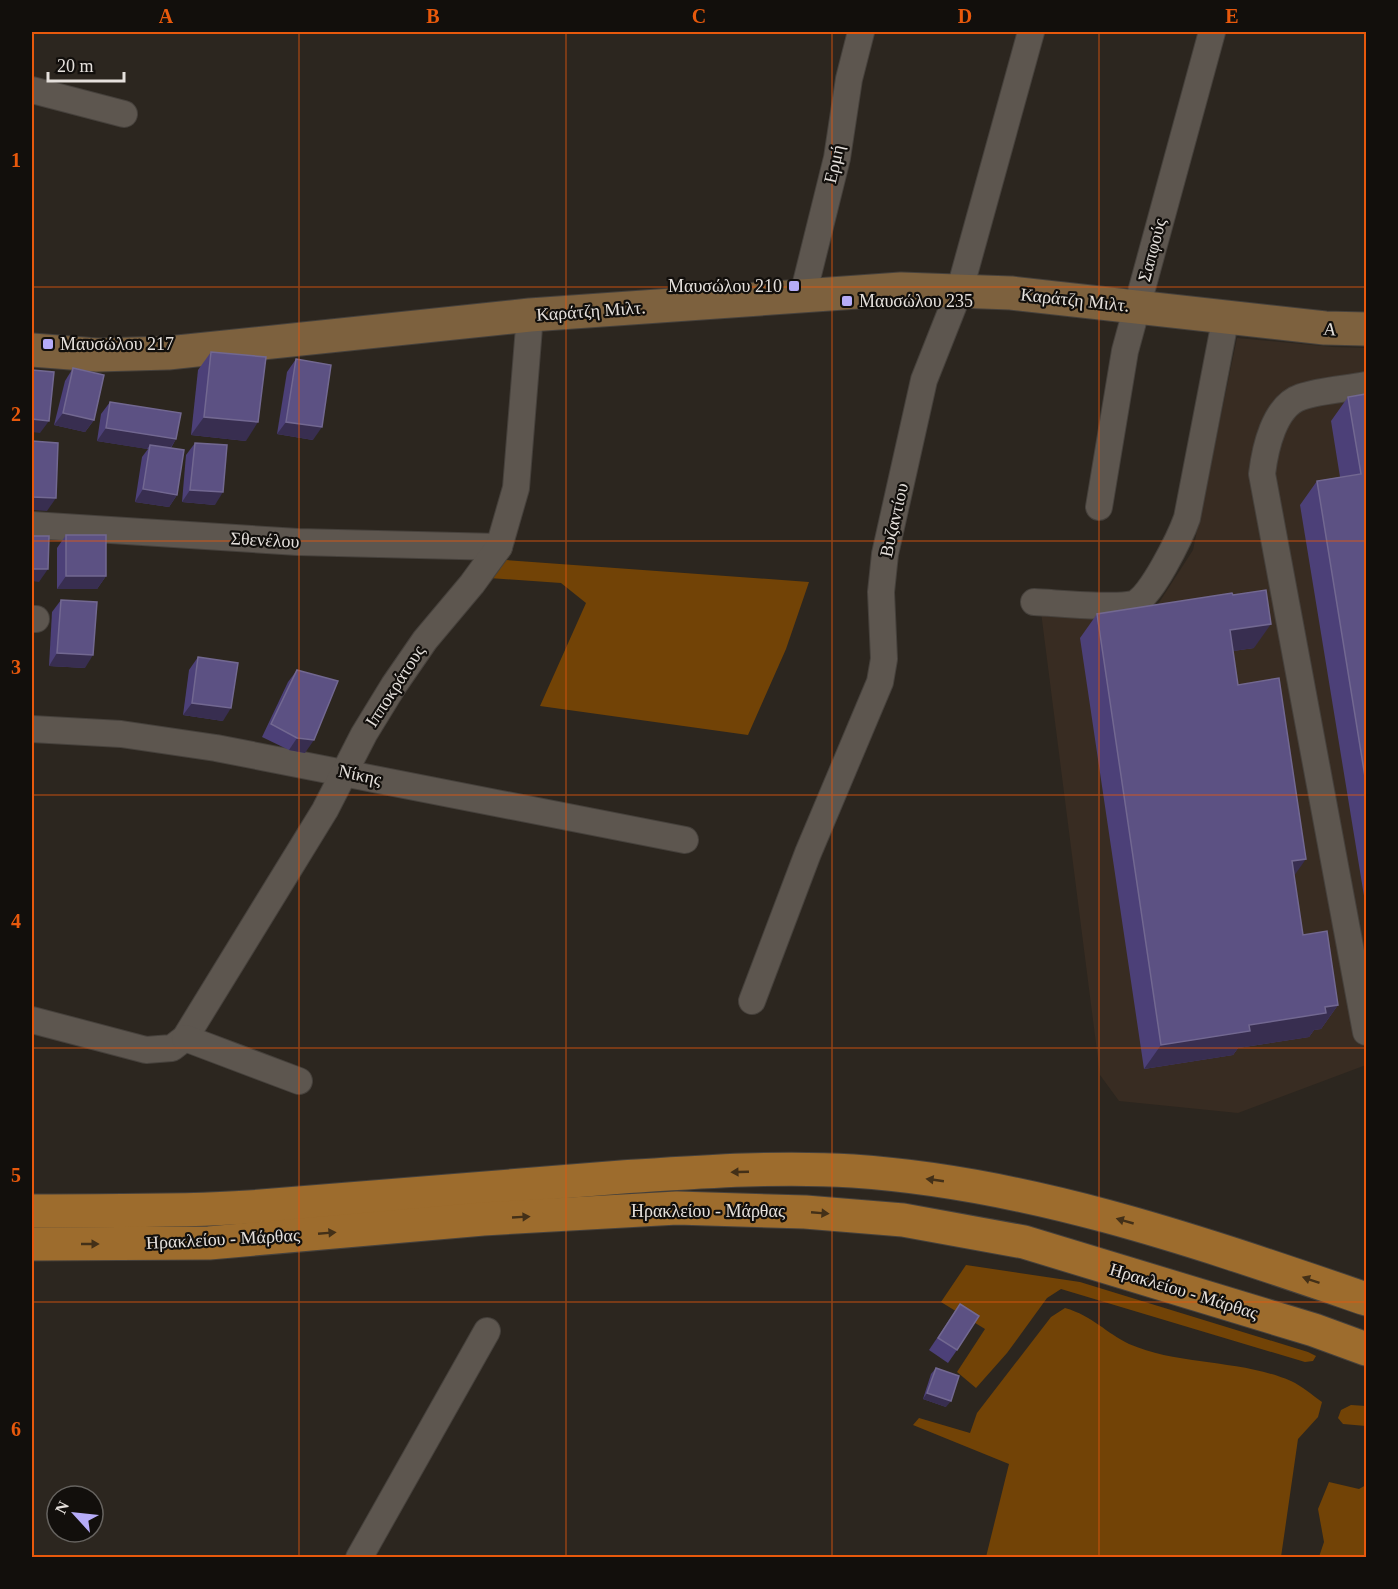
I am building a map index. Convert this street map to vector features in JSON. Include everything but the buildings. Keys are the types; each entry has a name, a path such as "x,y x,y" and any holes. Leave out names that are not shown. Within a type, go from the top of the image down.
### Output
{"main road":[{"name":"Ηρακλείου - Μάρθας","path":"32,1211 245,1207 477,1187 682,1173 809,1169 854,1171 962,1184 1088,1211 1212,1247 1366,1299"},
{"name":"Ηρακλείου - Μάρθας","path":"32,1244 209,1243 483,1219 677,1208 805,1212 903,1220 1024,1242 1314,1330 1366,1349"}],"street":[{"name":"Ερμή","path":"803,295 837,158 849,79 861,32"},
{"name":"Βυζαντίου","path":"752,1001 808,853 880,682 884,659 881,592 885,554 924,380 960,289 1031,32"},
{"name":"Σαπφούς","path":"1099,507 1116,396 1137,306 1212,32"},
{"path":"32,90 124,114"},
{"name":"Καράτζη Μιλτ.","path":"32,350 108,356 168,353 530,315 901,289 960,289 1137,306 1294,325"},
{"name":"Ιπποκράτους","path":"185,1038 325,810 369,726 413,655 499,547 516,488 530,315"},
{"path":"1035,602 1132,605 1147,593 1180,536 1187,518 1226,316"},
{"name":"Α","path":"1294,325 1366,329"},
{"path":"1366,385 1299,397 1278,417 1266,443 1262,474 1366,1032"},
{"name":"Σθενέλου","path":"32,525 298,542 499,547"},
{"name":"Νίκης","path":"32,729 121,734 247,753 539,813 685,840"},
{"path":"32,1020 146,1050 172,1048 185,1038 299,1081"},
{"path":"359,1557 487,1331"}],"shaded area":[{"path":"1237,338 1366,348 1366,1065 1238,1113 1119,1101 1100,1075 1041,612 1153,612 1193,550"},
{"path":"506,560 809,582 786,649 748,735 540,706 586,603 561,583 489,578"},
{"path":"966,1265 1080,1282 1316,1356 1313,1361 1305,1362 1061,1289 1047,1298 1007,1353 976,1388 957,1372 985,1329 941,1302"},
{"path":"1065,1308 1084,1315 1129,1344 1169,1356 1231,1365 1271,1374 1295,1383 1322,1402 1318,1417 1298,1439 1281,1557 986,1557 1009,1464 913,1425 919,1418 970,1433 977,1413 1051,1317"},
{"path":"1351,1405 1366,1406 1366,1426 1343,1424 1338,1418 1341,1410"},
{"path":"1329,1482 1359,1489 1366,1485 1366,1557 1319,1557 1324,1542 1318,1509"}],"place":[{"name":"Μαυσώλου 210","path":"794,286"},
{"name":"Μαυσώλου 235","path":"847,301"},
{"name":"Μαυσώλου 217","path":"48,344"}]}
